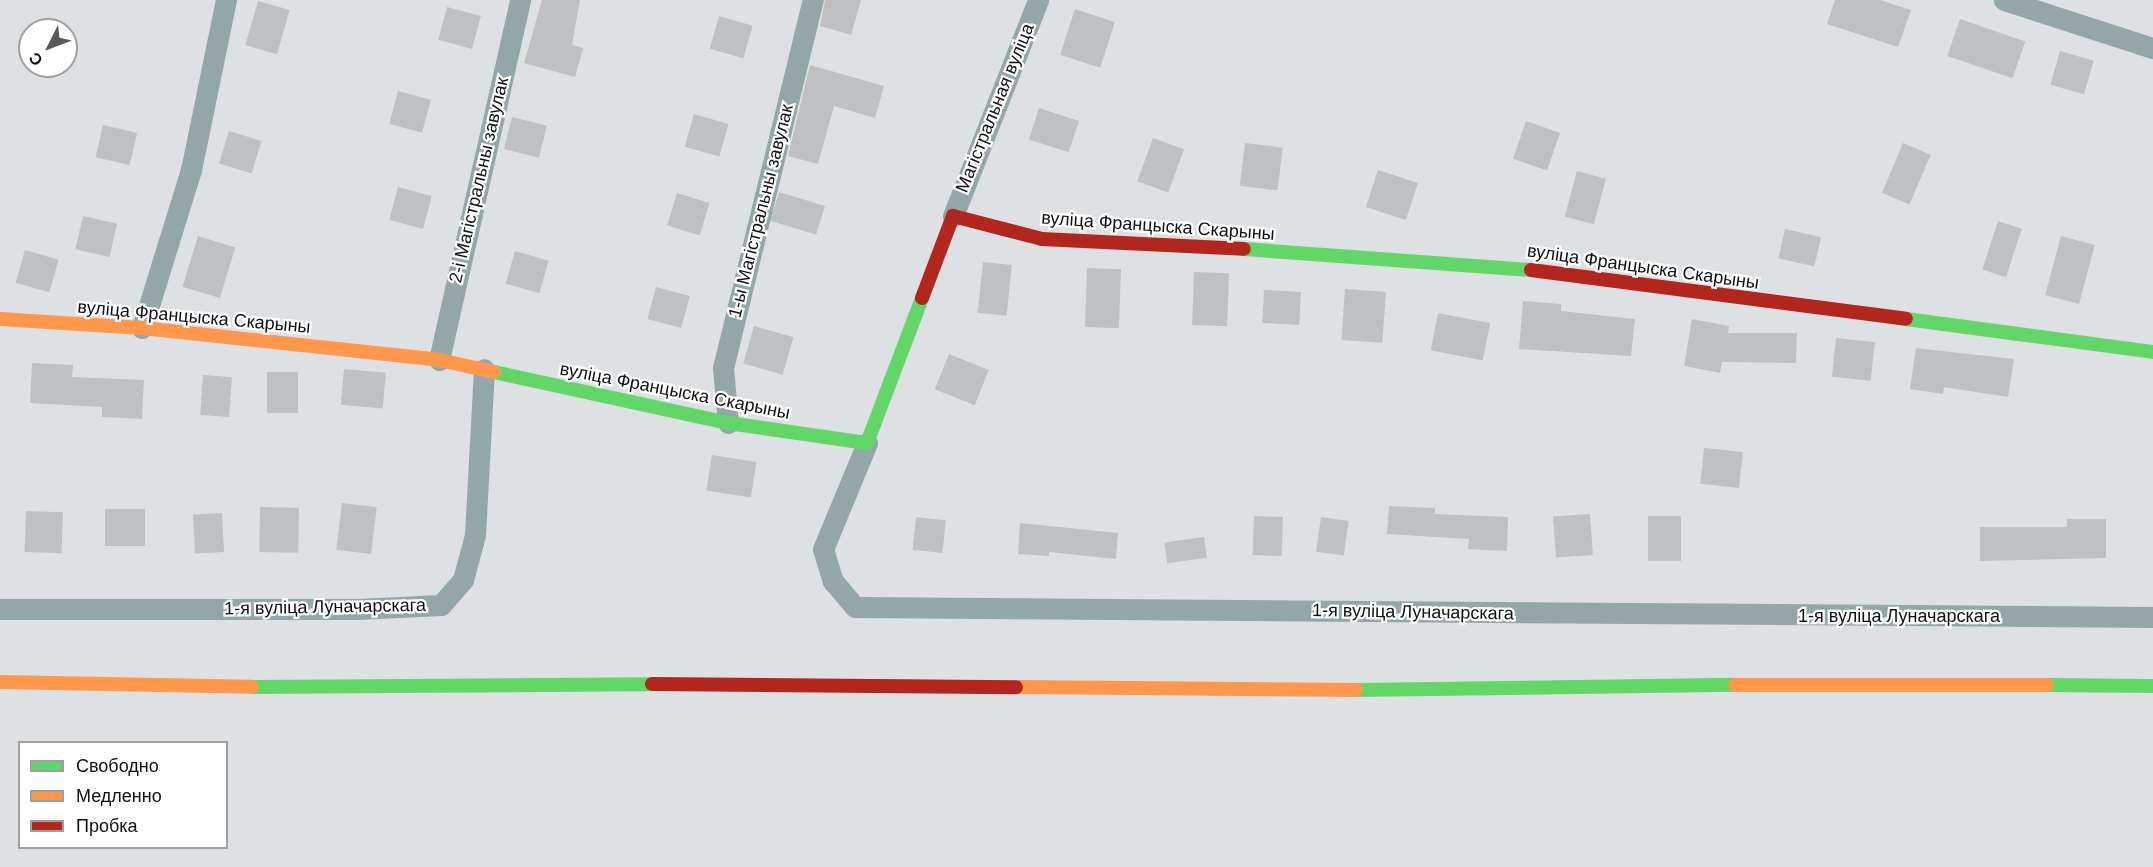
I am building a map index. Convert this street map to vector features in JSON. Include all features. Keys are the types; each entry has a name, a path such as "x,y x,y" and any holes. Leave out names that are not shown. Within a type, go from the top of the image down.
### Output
{"street":[{"path":"142,328 191,170 226,0"},
{"name":"2-і Магістральны завулак","path":"439,360 520,0"},
{"name":"1-ы Магістральны завулак","path":"728,423 723,368 813,0"},
{"name":"Магістральная вуліца","path":"952,216 1038,0"},
{"path":"2004,0 2153,48"},
{"path":"867,443 952,216"},
{"name":"вуліца Францыска Скарыны","path":"952,216 1042,239 1193,245 1516,268 2153,352"},
{"name":"вуліца Францыска Скарыны","path":"0,319 142,328 439,360 728,423 867,443"},
{"name":"1-я вуліца Луначарскага","path":"0,609 357,609 441,604 463,580 475,535 484,369"},
{"name":"1-я вуліца Луначарскага","path":"867,443 823,549 833,581 855,607 2153,617"},
{"path":"0,682 365,689 648,684 1295,690 1897,683 2153,686"}],"building":[{"path":"542,0 580,0 572,45 583,48 575,77 524,63"},
{"path":"825,0 861,0 851,35 820,26"},
{"path":"1835,0 1880,0 1911,10 1898,47 1827,24"},
{"path":"258,1 290,10 277,54 245,45"},
{"path":"447,7 481,16 472,49 438,40"},
{"path":"1075,9 1115,22 1100,68 1060,55"},
{"path":"719,16 753,26 743,58 710,49"},
{"path":"1960,19 2025,41 2013,78 1947,56"},
{"path":"2060,51 2094,61 2084,94 2050,85"},
{"path":"810,65 884,86 875,118 834,106 818,164 788,156"},
{"path":"398,91 431,100 422,133 389,124"},
{"path":"1039,108 1079,121 1069,152 1029,139"},
{"path":"694,114 729,124 719,157 685,147"},
{"path":"512,117 547,126 539,158 504,149"},
{"path":"1526,121 1560,133 1547,171 1513,159"},
{"path":"103,125 137,133 130,165 96,157"},
{"path":"229,131 262,141 252,173 219,164"},
{"path":"1153,138 1184,149 1168,193 1137,181"},
{"path":"1245,143 1283,148 1277,190 1240,186"},
{"path":"1903,143 1931,155 1910,204 1882,193"},
{"path":"1378,170 1418,183 1406,220 1366,207"},
{"path":"1577,171 1606,179 1594,224 1565,216"},
{"path":"398,187 432,196 423,229 389,220"},
{"path":"779,192 825,206 816,235 770,221"},
{"path":"677,193 710,203 700,235 667,226"},
{"path":"83,216 117,224 109,257 75,249"},
{"path":"1998,221 2022,229 2006,277 1982,270"},
{"path":"1785,229 1821,237 1814,267 1778,258"},
{"path":"198,236 235,247 220,298 183,287"},
{"path":"2061,236 2095,245 2079,304 2045,295"},
{"path":"25,250 59,260 49,292 16,283"},
{"path":"515,251 549,261 539,293 506,284"},
{"path":"983,262 1012,265 1007,316 978,313"},
{"path":"1087,268 1121,269 1119,328 1085,327"},
{"path":"1194,272 1229,273 1227,326 1192,325"},
{"path":"656,287 690,296 681,328 647,319"},
{"path":"1345,289 1386,292 1382,343 1341,340"},
{"path":"1264,290 1301,292 1299,325 1262,323"},
{"path":"1523,301 1561,304 1561,311 1635,319 1631,356 1519,349"},
{"path":"1438,313 1490,323 1483,360 1431,350"},
{"path":"1692,319 1729,326 1728,333 1797,333 1796,363 1722,362 1720,373 1684,366"},
{"path":"754,326 793,337 783,375 743,363"},
{"path":"1836,338 1875,342 1871,381 1832,377"},
{"path":"1916,348 2014,359 2008,397 1944,387 1943,394 1910,389"},
{"path":"949,354 989,370 975,405 935,389"},
{"path":"32,363 73,365 72,377 144,380 142,419 102,417 102,407 30,403"},
{"path":"344,369 386,373 383,409 341,405"},
{"path":"267,372 298,372 298,413 267,413"},
{"path":"203,375 232,377 229,417 200,415"},
{"path":"1704,448 1743,452 1739,488 1700,484"},
{"path":"712,455 756,462 751,498 706,491"},
{"path":"342,503 377,507 371,554 336,550"},
{"path":"1389,506 1435,508 1435,514 1508,517 1507,551 1468,549 1469,539 1387,534"},
{"path":"260,507 299,508 298,553 259,552"},
{"path":"105,509 145,509 145,546 105,546"},
{"path":"26,511 63,512 62,553 25,552"},
{"path":"222,513 224,552 195,553 193,515"},
{"path":"1590,514 1593,555 1556,557 1553,517"},
{"path":"1254,516 1283,517 1282,556 1253,555"},
{"path":"1648,516 1681,516 1681,561 1648,561"},
{"path":"916,517 946,520 942,553 913,550"},
{"path":"1321,517 1349,521 1344,556 1316,552"},
{"path":"2067,519 2106,519 2106,558 1980,561 1980,527 2067,527"},
{"path":"1020,523 1118,533 1116,559 1049,552 1049,556 1018,554"},
{"path":"1204,537 1207,558 1167,563 1164,543"}],"traffic: fast":[{"path":"1244,249 1531,270"},
{"path":"494,372 728,423 867,443 922,298"},
{"path":"1906,319 2153,352"},
{"path":"252,687 652,684"},
{"path":"1356,690 1735,685"},
{"path":"2047,685 2153,686"}],"traffic: slow":[{"path":"0,319 142,328 439,360 494,372"},
{"path":"0,682 252,687"},
{"path":"1735,685 2047,685"},
{"path":"1016,687 1356,690"}],"traffic: jam":[{"path":"922,298 953,216 1042,239 1244,249"},
{"path":"1531,270 1906,319"},
{"path":"652,684 1016,687"}]}
